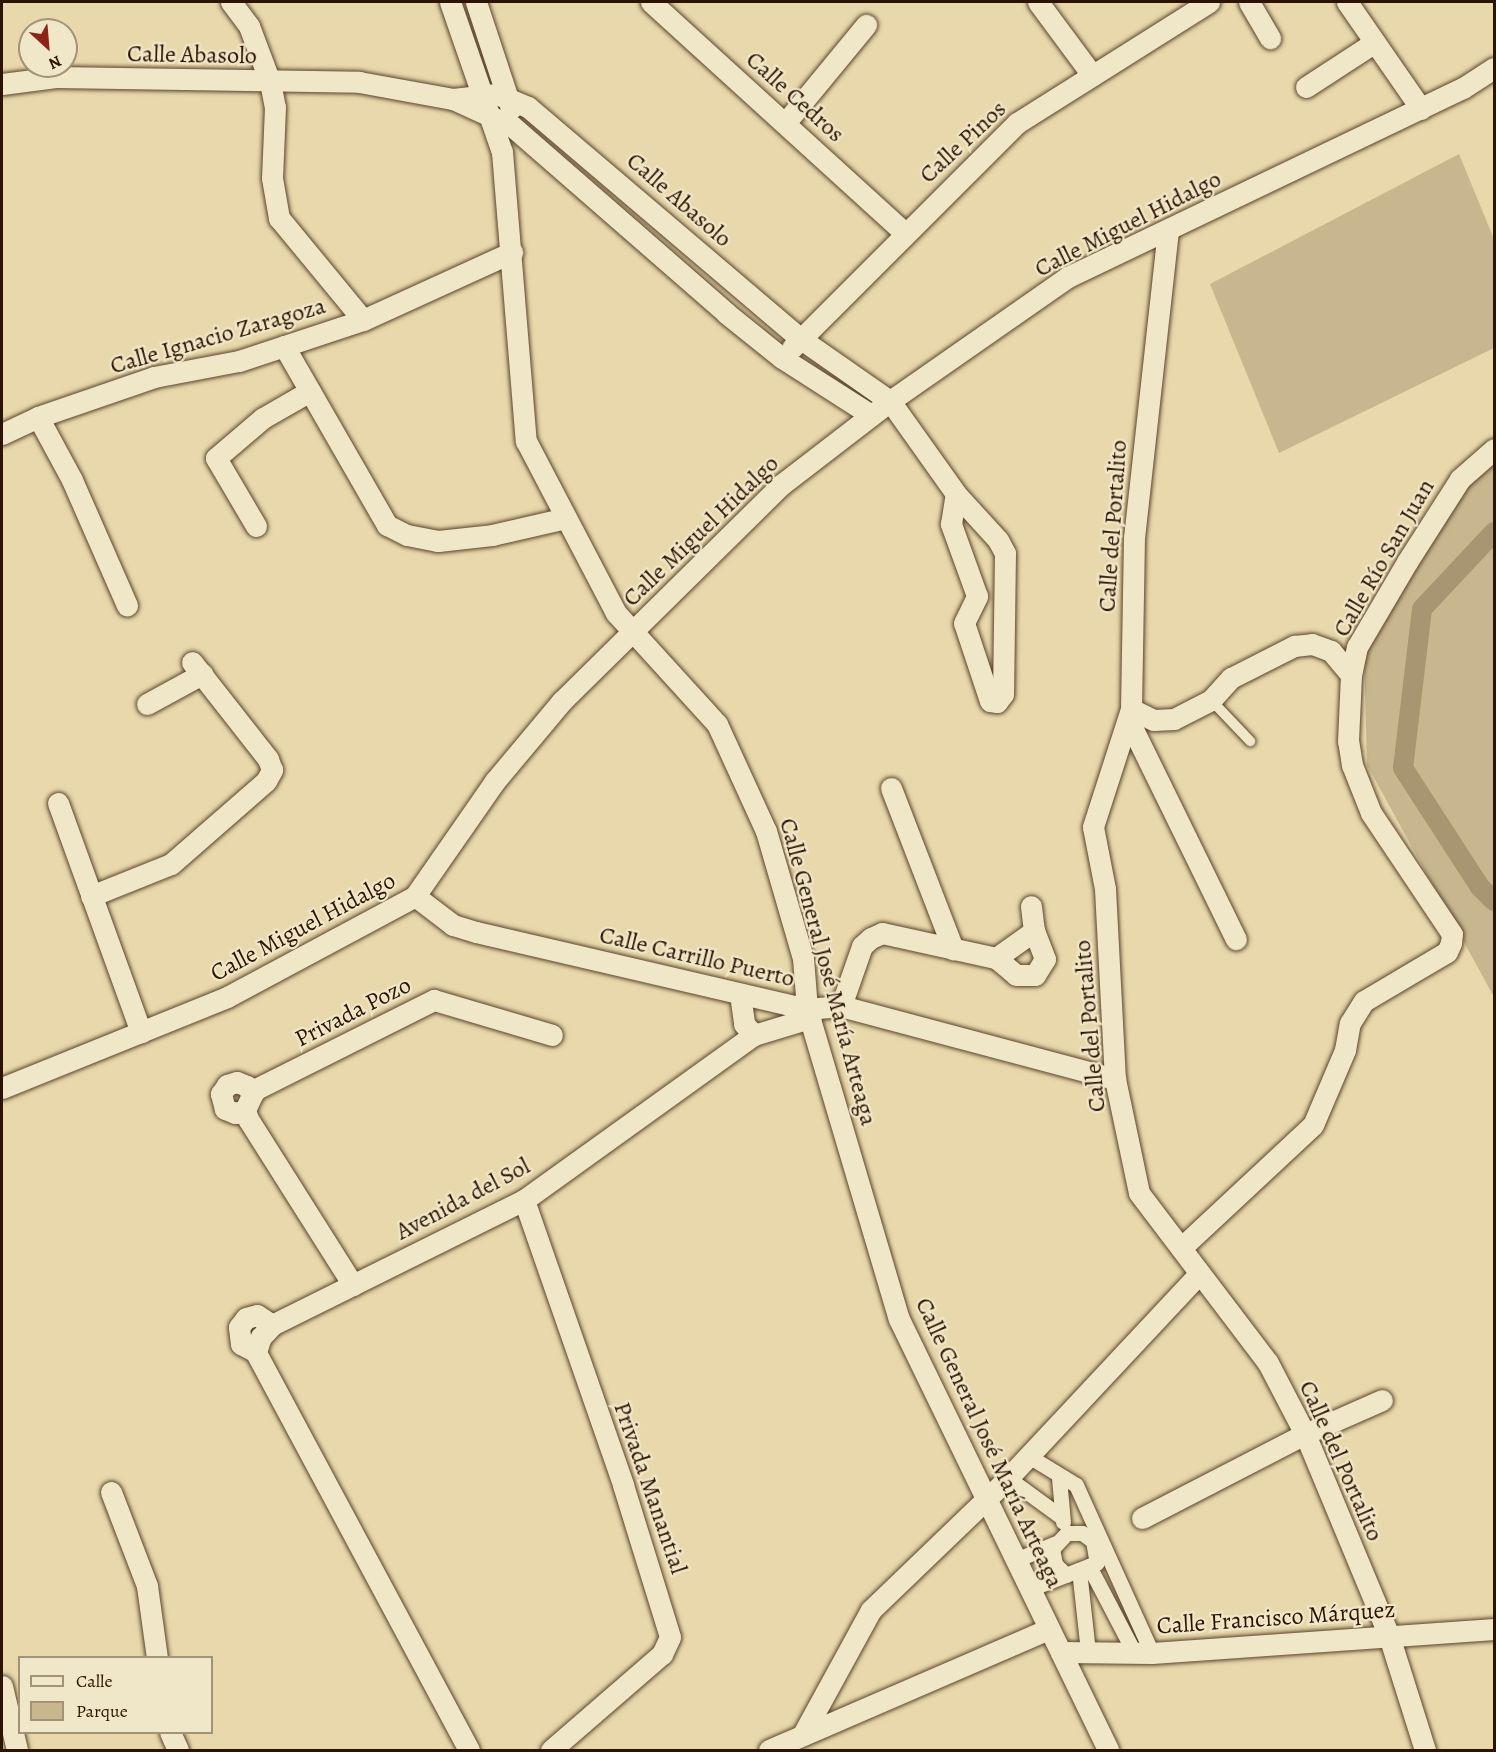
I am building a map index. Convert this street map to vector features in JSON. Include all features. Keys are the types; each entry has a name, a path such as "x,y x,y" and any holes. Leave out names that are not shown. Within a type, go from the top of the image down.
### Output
{"street":[{"path":"231,2 249,26 270,82 275,107 272,178 279,218 363,320"},
{"name":"Calle General José María Arteaga","path":"450,2 484,94 502,122"},
{"name":"Calle General José María Arteaga","path":"476,2 509,96 502,122 502,152 526,441 616,613 717,724 766,831 803,958 809,1013 899,1319 1108,1750"},
{"name":"Calle Cedros","path":"651,2 786,122 904,232"},
{"path":"1038,2 1092,75"},
{"name":"Calle Pinos","path":"782,358 904,232 1017,123 1209,2"},
{"path":"1249,2 1270,38"},
{"path":"1347,2 1421,109"},
{"path":"786,122 867,25"},
{"path":"1306,87 1375,42"},
{"name":"Calle Miguel Hidalgo","path":"2,1088 227,998 415,896 510,763 562,701 781,485 871,415 1068,277 1421,109 1494,68"},
{"name":"Calle Abasolo","path":"2,84 56,77 359,82 453,99 502,122 533,143 726,313 782,358 871,415"},
{"name":"Calle Abasolo","path":"453,99 484,94 509,96 555,127 801,339 861,377 890,401 956,494 998,540 1005,553 1003,694 997,702 990,701 964,623 976,596 951,524 956,494"},
{"path":"533,143 555,127"},
{"name":"Calle del Portalito","path":"1168,230 1134,537 1130,715 1093,827 1105,889 1115,1079 1139,1192 1268,1363 1305,1434 1389,1636 1425,1750"},
{"name":"Calle Ignacio Zaragoza","path":"2,434 38,417 154,378 239,361 363,320 512,252"},
{"path":"726,313 746,291"},
{"path":"284,346 387,525 407,535 438,541 492,535 566,518"},
{"path":"846,399 861,377"},
{"path":"256,525 216,458 263,418 310,391"},
{"path":"38,417 72,480 127,605"},
{"name":"Calle Río San Juan","path":"1181,1248 1312,1125 1345,1050 1350,1023 1364,1001 1447,952 1451,943 1452,934 1371,813 1352,765 1347,741 1351,675 1357,647 1407,562 1460,479 1494,449"},
{"path":"1130,715 1154,720 1174,719 1211,700 1231,678 1294,646 1312,644 1331,651 1351,675"},
{"path":"91,896 171,864 269,776 268,759 197,668 147,704"},
{"path":"1130,715 1236,939"},
{"path":"891,788 953,949"},
{"path":"58,802 141,1032"},
{"name":"Calle Carrillo Puerto","path":"415,896 453,926 740,994 809,1013 841,1006 1115,1079"},
{"path":"841,1006 862,946 871,938 882,933 996,958 1016,975 1035,975 1045,959 1034,931 1031,906"},
{"path":"996,958 1034,931"},
{"path":"740,994 744,1024 753,1035"},
{"name":"Privada Pozo","path":"352,1285 248,1103 256,1089 434,1000 552,1035"},
{"name":"Avenida del Sol","path":"469,1750 263,1338 352,1285 524,1200 753,1035 809,1013"},
{"name":"Privada Manantial","path":"524,1200 623,1485 670,1637 663,1654 551,1750"},
{"path":"788,1744 871,1610 985,1497 1008,1478 1027,1455 1199,1274"},
{"path":"1142,1518 1305,1434 1382,1400"},
{"path":"1027,1455 1059,1478 1076,1485 1088,1566 1088,1652"},
{"path":"1008,1478 1060,1516"},
{"path":"1059,1478 1061,1538 1053,1550 1055,1564 1088,1566"},
{"path":"111,1491 147,1586 156,1656"},
{"path":"1016,1560 1061,1538 1082,1533 1093,1541 1088,1566 1143,1652"},
{"path":"1030,1589 1088,1566"},
{"path":"1088,1566 1143,1652"},
{"path":"788,1744 1048,1629"},
{"name":"Calle Francisco Márquez","path":"1060,1652 1143,1652 1494,1629"},
{"path":"2,1686 17,1750"},
{"path":"171,1734 178,1750"}],"lane":[{"path":"1211,700 1250,741"}],"green space":[{"path":"1459,154 1494,239 1494,348 1279,453 1210,284"},
{"path":"1494,459 1494,997 1367,765 1364,649 1464,486"}],"waterway":[{"path":"1494,532 1422,609 1403,768 1480,887 1494,901"}]}
